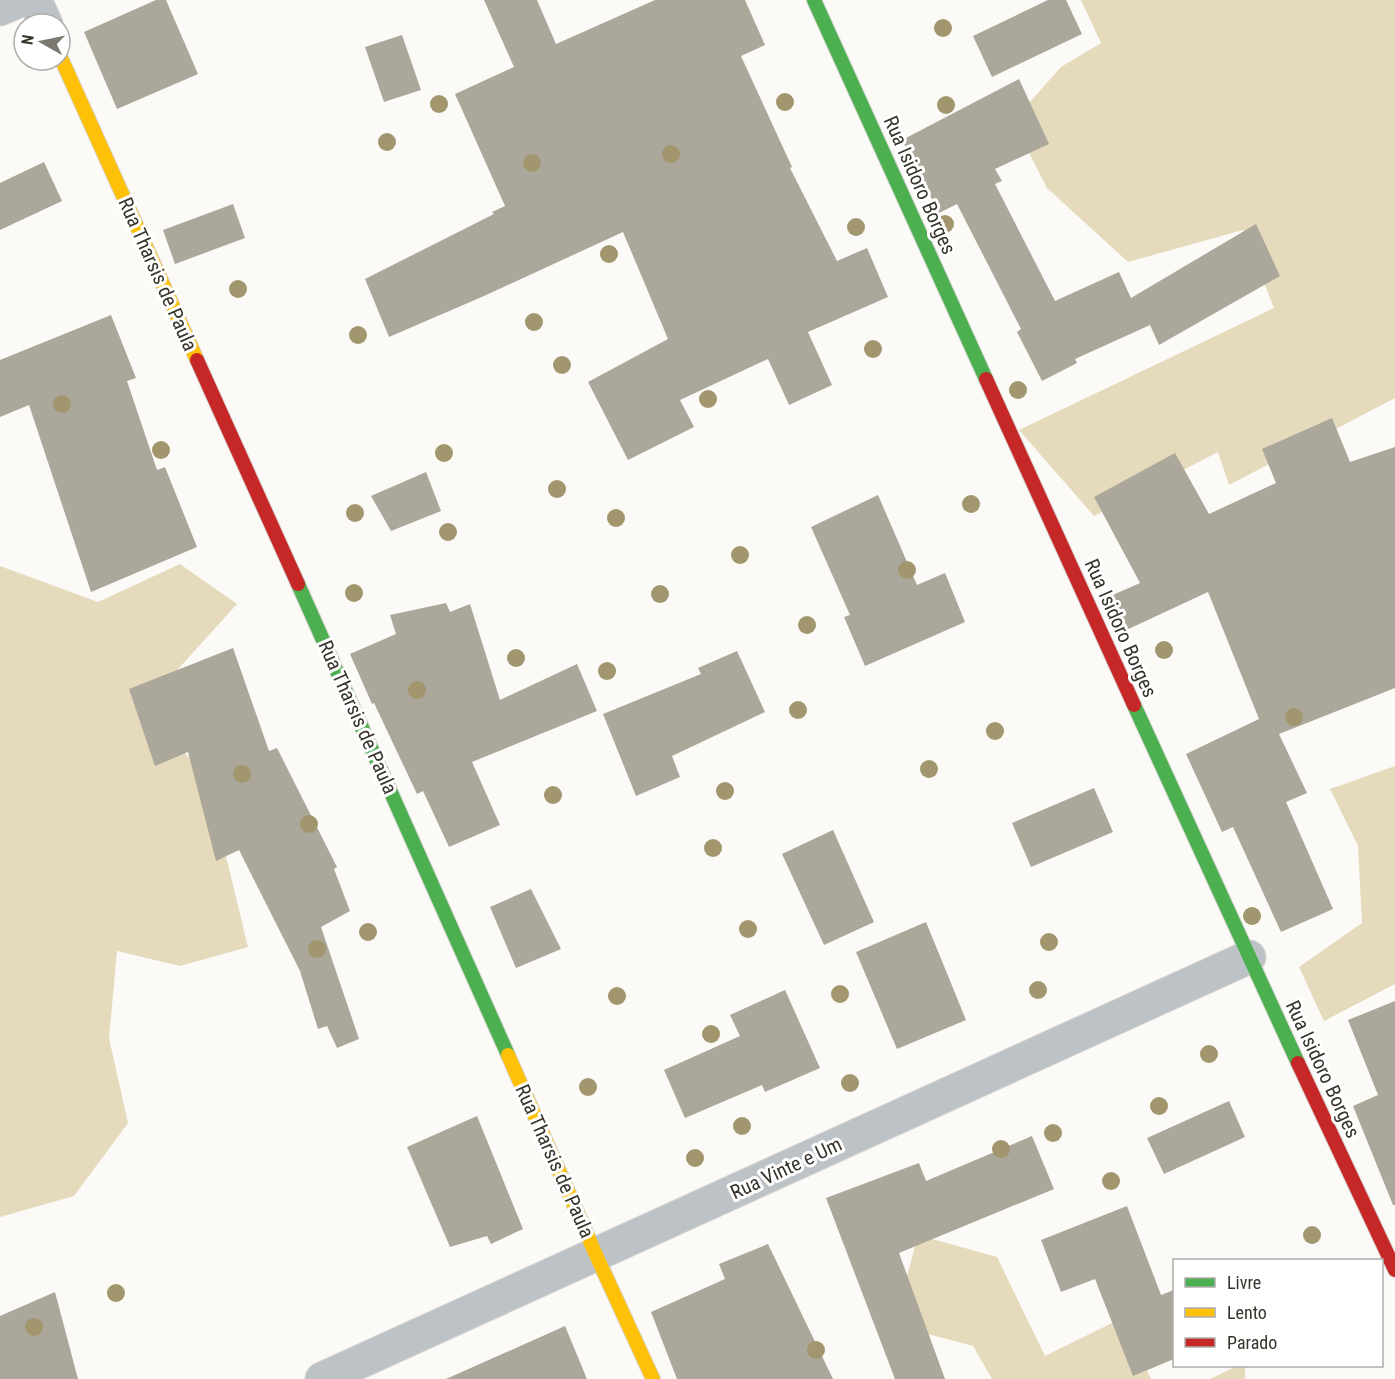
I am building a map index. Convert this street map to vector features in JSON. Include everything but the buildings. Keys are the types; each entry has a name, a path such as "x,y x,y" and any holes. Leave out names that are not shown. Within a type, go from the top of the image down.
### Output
{"street":[{"path":"0,9 21,0"},
{"name":"Rua Isidoro Borges","path":"814,0 1249,957 1395,1270"},
{"name":"Rua Tharsis de Paula","path":"67,72 653,1379"},
{"name":"Rua Vinte e Um","path":"322,1379 1249,957"}],"shaded area":[{"path":"1081,0 1395,0 1395,398 1229,485 1218,452 1094,516 1019,430 1274,308 1243,230 1128,262 1047,188 1013,121 1061,67 1101,43"},
{"path":"180,564 237,604 141,710 206,774 248,947 180,966 117,951 109,1038 128,1123 74,1196 0,1217 0,566 98,602"},
{"path":"1395,766 1395,984 1324,1021 1299,967 1362,923 1358,846 1330,789"},
{"path":"918,1235 997,1257 1045,1356 1122,1318 1151,1379 992,1379 973,1346 894,1325"},
{"path":"1235,1367 1245,1367 1245,1379 1210,1379"}],"traffic: fast":[{"path":"814,0 986,379"},
{"path":"298,584 508,1055"},
{"path":"1134,705 1298,1063"}],"traffic: slow":[{"path":"67,72 197,360"},
{"path":"508,1055 653,1379"}],"traffic: jam":[{"path":"197,360 298,584"},
{"path":"986,379 1134,705"},
{"path":"1298,1063 1395,1270"}]}
